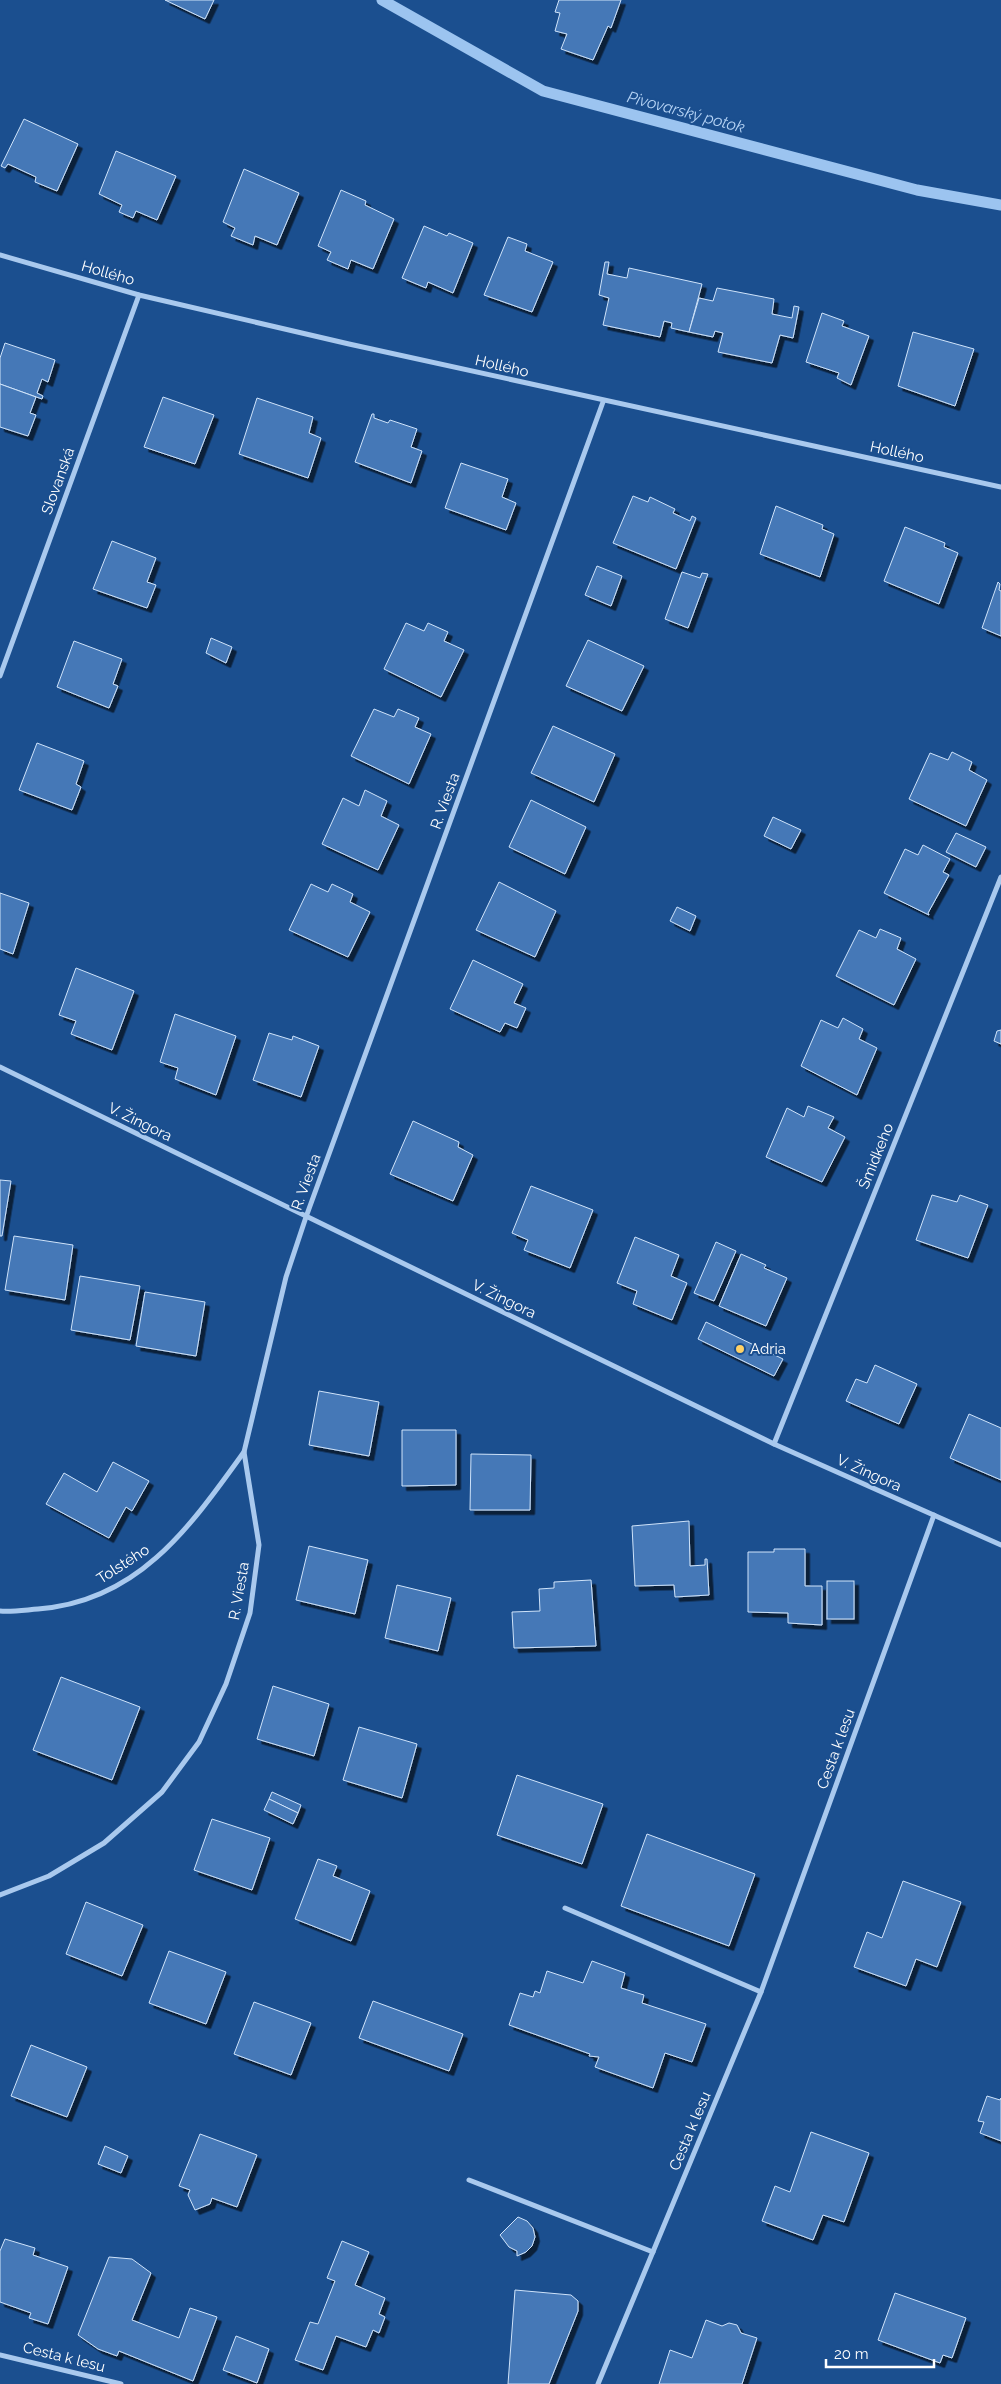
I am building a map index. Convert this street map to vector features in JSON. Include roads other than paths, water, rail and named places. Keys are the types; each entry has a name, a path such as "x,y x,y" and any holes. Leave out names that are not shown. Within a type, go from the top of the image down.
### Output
{"street":[{"name":"Hollého","path":"0,255 139,295 604,402 1001,487"},
{"name":"Slovanská","path":"0,676 139,295"},
{"name":"R. Viesta","path":"0,1895 49,1876 104,1843 162,1792 199,1742 226,1684 250,1613 259,1545 244,1452 286,1277 306,1217 604,402"},
{"name":"Šmidkeho","path":"774,1444 1001,877"},
{"name":"V. Žingora","path":"0,1067 774,1444 1001,1545"},
{"name":"Tolstého","path":"0,1611 62,1608 112,1590 150,1565 196,1519 244,1452"},
{"name":"Cesta k lesu","path":"598,2384 761,1992 934,1515"},
{"path":"565,1908 761,1992"},
{"path":"470,2180 653,2252"},
{"name":"Cesta k lesu","path":"0,2354 121,2384"}],"waterway":[{"name":"Pivovarský potok","path":"382,0 543,91 917,190 1001,205"}],"place":[{"name":"Adria","path":"740,1349"}]}
